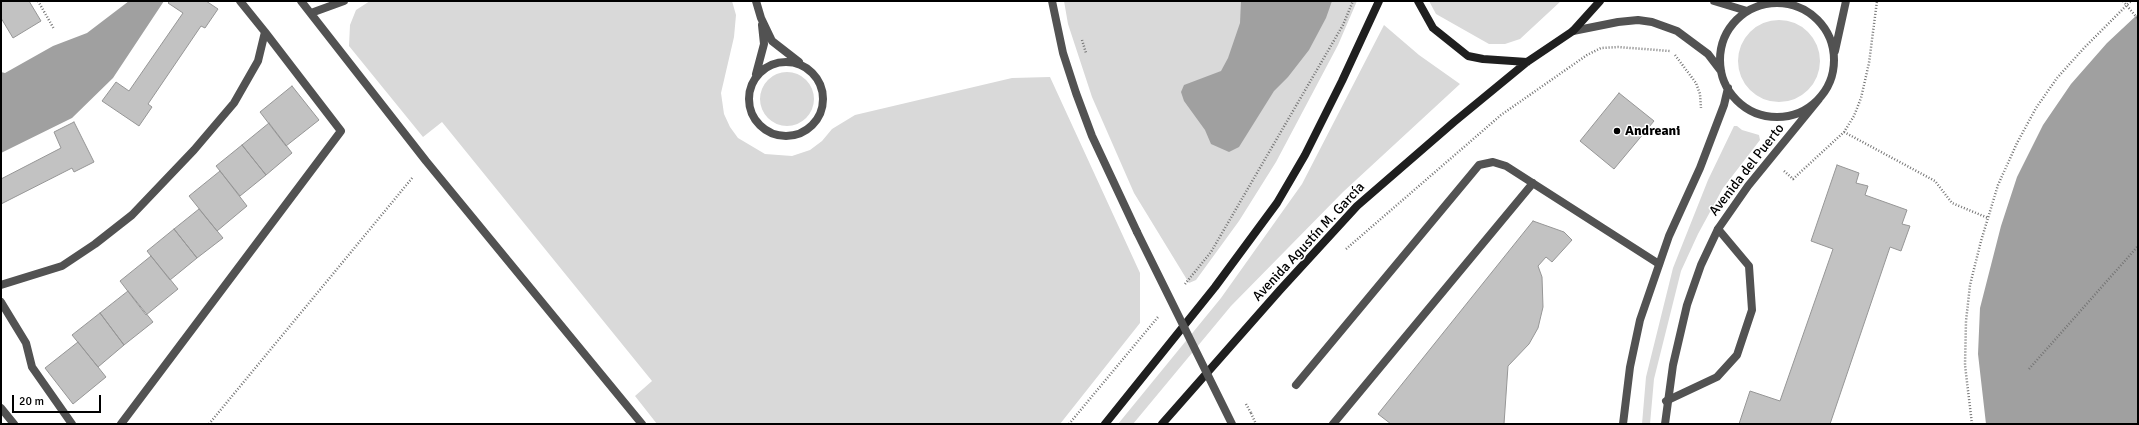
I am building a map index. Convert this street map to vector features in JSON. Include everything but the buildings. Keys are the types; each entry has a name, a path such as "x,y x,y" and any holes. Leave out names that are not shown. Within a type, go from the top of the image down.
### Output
{"main road":[{"path":"1105,424 1215,287 1276,203 1305,155 1342,81 1378,1"},
{"path":"1418,1 1433,28 1468,56 1483,59 1527,62"},
{"name":"Avenida Agustín M. García","path":"1162,424 1280,290 1357,206 1527,62 1573,31 1600,1"}],"street":[{"path":"121,424 341,131 240,1"},
{"path":"301,1 426,161 642,424"},
{"path":"311,13 344,1"},
{"path":"756,1 761,18 772,41 806,66 815,75 822,86 824,98 822,111 816,122 806,131 795,136 782,136 770,133 760,126 752,116 749,104 750,91 764,44 761,18"},
{"path":"1052,1 1063,53 1092,136 1137,232 1232,424"},
{"path":"1714,1 1747,11"},
{"path":"1573,31 1638,20 1652,22 1678,31 1708,54 1721,71 1728,88 1739,102 1749,109 1771,117 1788,116 1805,110 1819,99 1829,85 1834,70 1834,53 1846,1"},
{"path":"1721,71 1720,54 1725,37 1734,23 1747,11 1763,3 1777,2 1788,4 1809,12 1821,23 1827,32 1834,53"},
{"path":"1,285 62,266 95,244 132,215 194,150 234,103 258,61 265,32"},
{"path":"754,79 762,70 772,64 783,61 795,62 806,66"},
{"path":"1623,424 1630,367 1640,320 1669,236 1700,168 1718,121 1728,88"},
{"name":"Avenida del Puerto","path":"1664,424 1666,401 1687,305 1700,265 1718,229 1748,186 1819,99"},
{"path":"1296,385 1479,165 1493,162 1506,166 1659,264"},
{"path":"1333,424 1533,183"},
{"path":"1666,401 1717,377 1737,355 1752,310 1749,266 1718,229"},
{"path":"1,302 26,343 32,367 72,424"},
{"path":"1,408 14,424"}],"path":[{"path":"38,1 54,29"},
{"path":"1183,287 1211,252 1339,31 1353,1"},
{"path":"1770,159 1793,179 1844,132 1861,98 1869,63 1877,1"},
{"path":"2123,1 2138,19"},
{"path":"1972,424 1965,365 1966,321 1970,285 1998,186 2017,143 2036,108 2075,58 2131,1"},
{"path":"1671,51 1678,31"},
{"path":"1081,33 1086,54"},
{"path":"1346,250 1501,115 1587,55 1602,48 1618,47 1671,51 1696,83 1700,94 1701,112 1718,121"},
{"path":"1844,132 1934,181 1952,203 1988,218"},
{"path":"209,424 426,161"},
{"path":"2029,369 2138,246"},
{"path":"1069,424 1163,311"},
{"path":"1251,413 1256,424"}],"shaded area":[{"path":"129,1 164,1 113,78 72,118 1,153 1,72 5,73 53,46 87,33"},
{"path":"370,1 732,1 736,15 734,37 721,93 724,114 730,127 738,138 765,154 792,156 810,150 822,141 832,129 855,115 1012,78 1050,77 1140,273 1140,323 1060,424 657,424 635,396 652,381 442,122 423,137 349,46 350,25 356,10"},
{"path":"1064,1 1357,1 1338,45 1276,162 1239,221 1196,280 1189,283 1134,193 1092,97 1068,24"},
{"path":"1241,1 1332,1 1326,18 1309,50 1288,77 1274,91 1239,147 1229,152 1211,144 1205,130 1184,101 1181,92 1184,85 1221,71 1228,58 1240,23"},
{"path":"1429,1 1561,1 1520,39 1505,44 1489,44 1436,14"},
{"path":"2138,14 2138,424 1986,424 1978,354 1980,308 2001,226 2017,177 2043,125 2071,84 2107,43"},
{"path":"1779,20 1795,23 1808,32 1817,45 1820,61 1817,77 1808,90 1795,99 1779,102 1763,99 1750,90 1741,77 1738,61 1741,45 1750,32 1763,23"},
{"path":"1384,25 1419,55 1460,84 1343,192 1231,306 1133,424 1118,424 1221,298 1302,184"},
{"path":"787,72 797,74 806,80 812,89 814,99 812,109 806,118 797,124 787,126 777,124 768,118 762,109 760,99 762,89 768,80 777,74"},
{"path":"1734,126 1759,135 1760,140 1723,188 1698,234 1681,271 1654,379 1650,424 1642,424 1646,377 1673,268 1708,180"}],"place":[{"name":"Andreani","path":"1617,131"}]}
